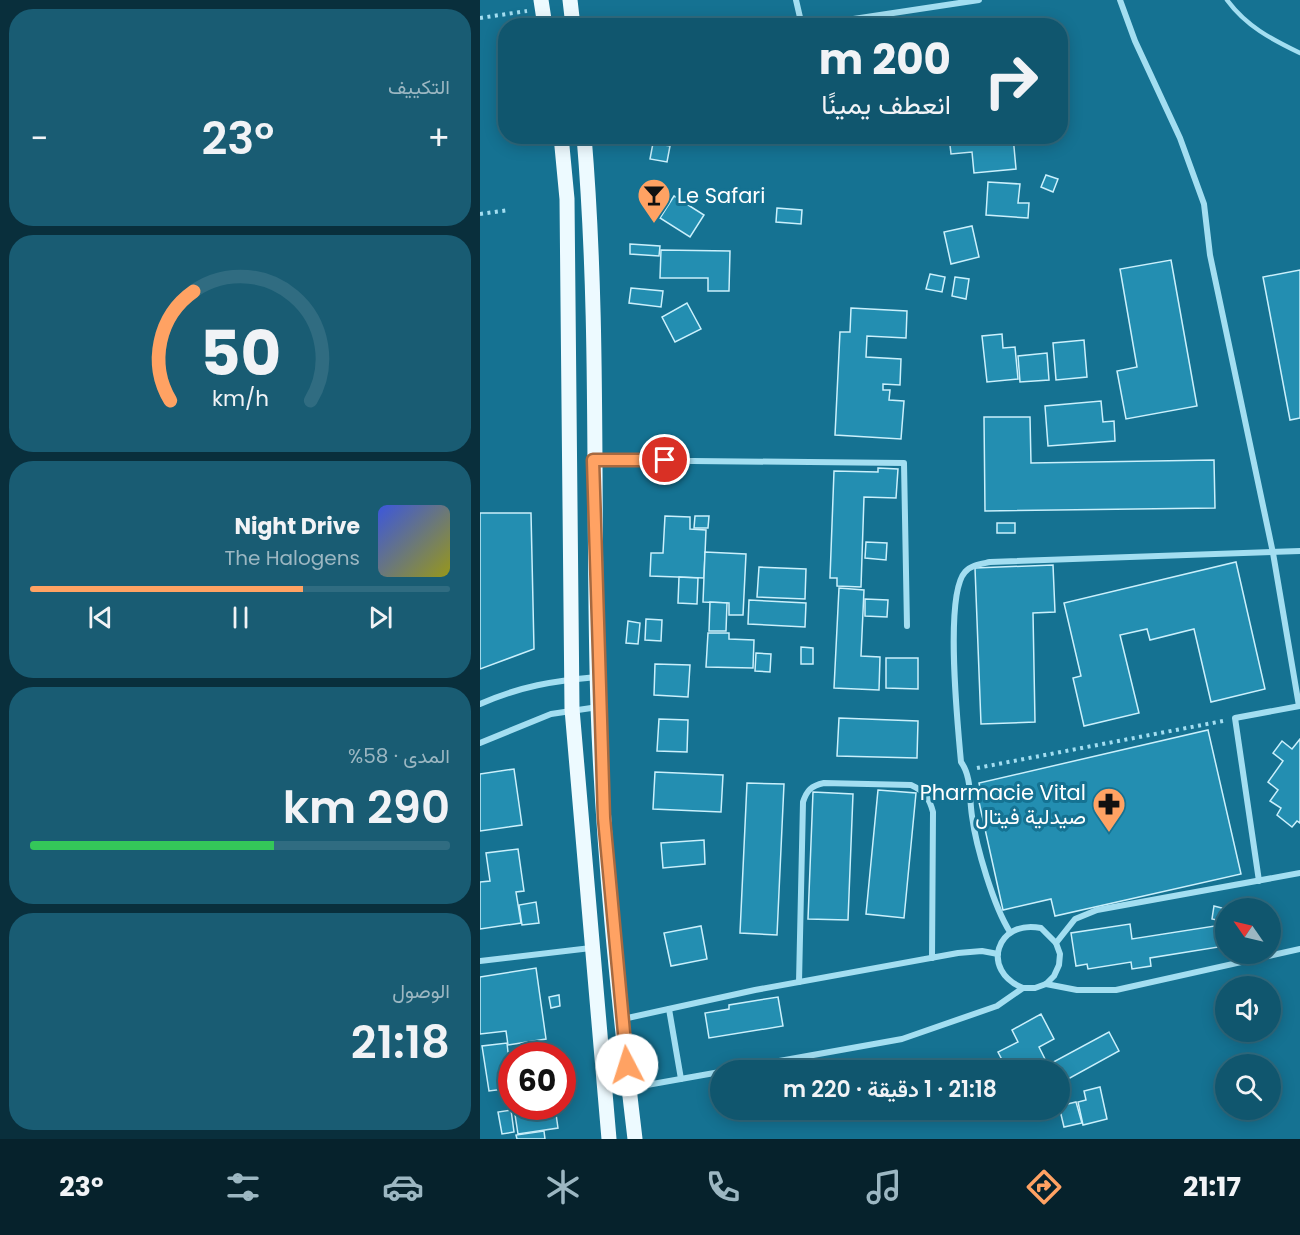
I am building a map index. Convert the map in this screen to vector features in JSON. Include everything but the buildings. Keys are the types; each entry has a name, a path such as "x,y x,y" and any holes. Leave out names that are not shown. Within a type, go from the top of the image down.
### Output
{"main road":[{"path":"570,0 572,18"},
{"path":"562,144 567,199 572,709 609,1139"},
{"path":"584,144 596,341 593,460 598,707 604,818 635,1139"}],"street":[{"path":"796,0 800,18"},
{"path":"848,18 926,3 979,0"},
{"path":"1120,0 1127,22 1180,138 1204,204 1210,255 1273,553 1300,706 1236,718 1259,881"},
{"path":"593,460 904,463 907,626"},
{"path":"1010,932 1002,919 972,819 967,770 961,762 954,623 957,585 963,573 971,567 990,562 1300,551"},
{"path":"480,704 525,686 598,677"},
{"path":"480,743 538,718 572,709 598,707"},
{"path":"799,982 802,808 806,792 813,785 824,783 910,786 921,790 929,799 933,812 932,958"},
{"path":"1056,943 1066,927 1085,914 1300,873"},
{"path":"1020,927 1041,928 1056,943 1060,954 1059,965 1054,976 1046,984 1035,988 1023,988 1004,976 999,966 998,954 1004,938 1010,932 1020,927"},
{"path":"480,961 591,948"},
{"path":"1046,984 1077,990 1116,990 1300,949"},
{"path":"622,1019 799,982 932,958 974,952 998,954"},
{"path":"784,1060 902,1039 998,1006 1023,988"},
{"path":"669,1009 681,1079"},
{"path":"629,1088 710,1073"}],"lane":[{"path":"1227,0 1245,21 1262,33 1300,53"}],"path":[{"path":"480,18 542,4"},
{"path":"480,214 509,210"},
{"path":"967,770 1236,718"}],"place":[{"name":"Le Safari","path":"654,224"},
{"name":"Pharmacie Vital صيدلية فيتال","path":"1109,833"}],"route":[{"path":"627,1065 604,818 598,707 593,460 665,460"}]}
